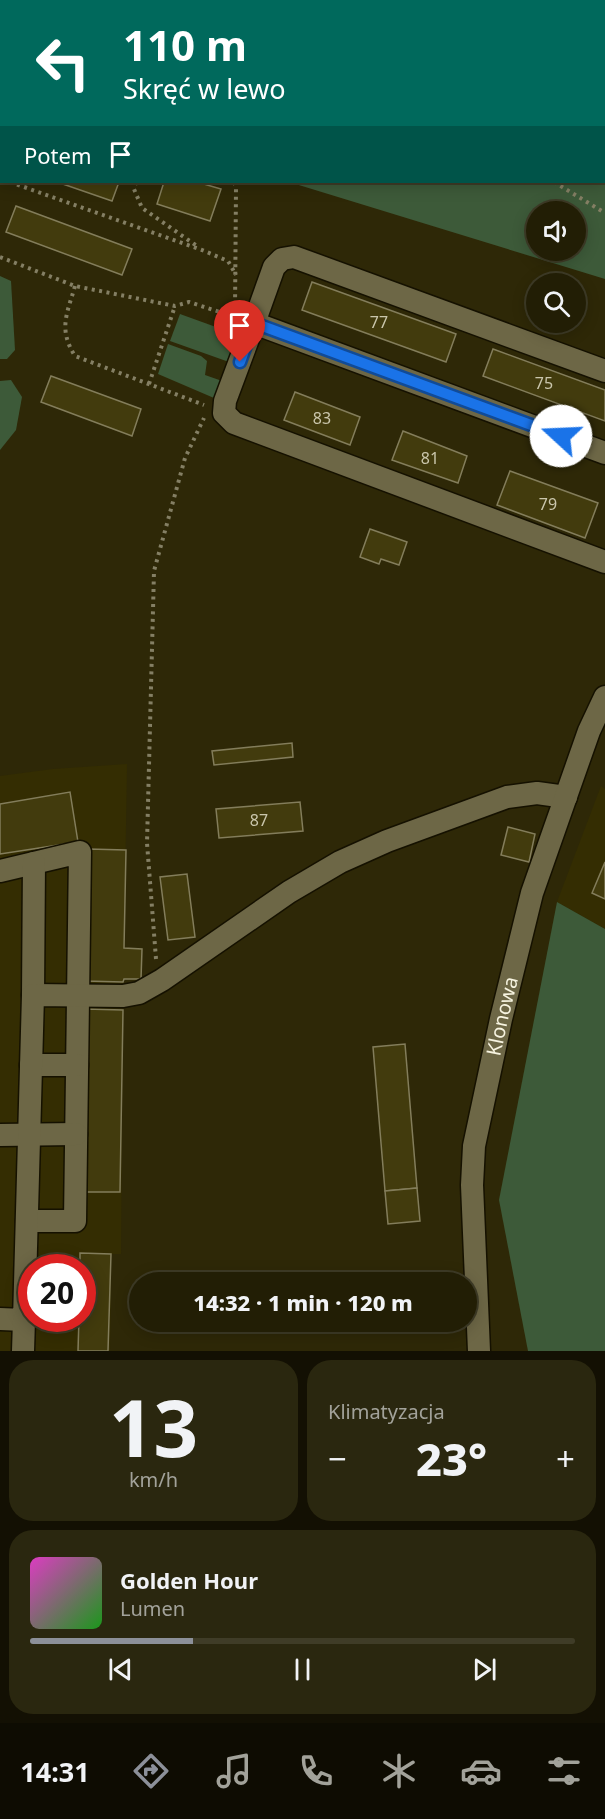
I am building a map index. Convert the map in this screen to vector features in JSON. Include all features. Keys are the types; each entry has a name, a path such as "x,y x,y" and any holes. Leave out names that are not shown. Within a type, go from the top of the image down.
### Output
{"street":[{"path":"605,371 294,257 282,259 274,267 245,320 225,400 217,410 234,423 605,562"},
{"path":"245,320 605,453"},
{"name":"Klonowa","path":"479,1351 472,1185 474,1146 501,1019 532,892 589,731 605,697"},
{"path":"33,995 123,996 139,993 162,980 289,892 340,862 387,841 507,797 537,793 566,797"},
{"path":"0,871 80,852 75,1221 27,1221"},
{"path":"26,1254 34,863"},
{"path":"31,1065 77,1065"},
{"path":"0,1135 76,1134"},
{"path":"0,1319 18,1320"},
{"path":"23,1351 24,1332"}],"path":[{"path":"13,183 202,250 228,261 236,275"},
{"path":"136,183 134,189 142,208 202,250"},
{"path":"0,257 75,286 175,306 189,302 245,320 236,275 234,183"},
{"path":"556,183 605,213"},
{"path":"75,286 65,323 67,344 75,356 217,410 184,458 154,571 147,843 156,958 162,980"},
{"path":"149,384 175,306"}],"shaded area":[{"path":"127,764 124,948 142,949 141,979 124,979 123,982 121,1254 111,1254 110,1351 0,1351 0,776 53,769"},
{"path":"601,786 605,789 605,929 557,902"}],"green space":[{"path":"292,183 605,183 605,279 546,261 586,261 586,201 526,201 526,255"},
{"path":"0,276 11,281 15,350 7,359 0,359"},
{"path":"180,314 238,335 229,362 170,341"},
{"path":"168,344 201,356 207,361 205,375 225,382 214,398 158,374"},
{"path":"11,380 22,397 16,430 0,450 0,381"},
{"path":"557,902 605,929 605,1351 528,1351 499,1200"}],"building":[{"path":"60,183 119,183 112,201"},
{"path":"164,183 200,183 221,189 210,221 157,204"},
{"path":"16,206 132,249 122,275 6,232"},
{"path":"312,282 456,334 446,362 302,310"},
{"path":"493,349 605,390 605,421 483,376"},
{"path":"51,376 141,409 132,436 41,402"},
{"path":"295,392 360,417 350,445 284,420"},
{"path":"403,431 467,456 458,483 392,460"},
{"path":"510,471 598,503 585,538 497,505"},
{"path":"370,529 407,542 399,565 381,559 379,564 360,557"},
{"path":"292,743 293,757 214,765 212,751"},
{"path":"70,792 78,842 0,854 0,804"},
{"path":"300,802 303,831 219,838 216,809"},
{"path":"508,827 535,834 529,862 501,855"},
{"path":"88,849 126,850 124,948 142,949 141,979 124,979 123,982 85,981"},
{"path":"605,862 605,899 592,893"},
{"path":"187,874 195,937 168,940 160,877"},
{"path":"85,1009 123,1010 120,1192 81,1192"},
{"path":"405,1044 417,1188 385,1191 373,1047"},
{"path":"417,1188 420,1221 388,1224 385,1191"},
{"path":"80,1253 111,1254 108,1351 78,1351 79,1332 96,1332 96,1254"}],"route":[{"path":"240,362 254,323 561,436"}]}
